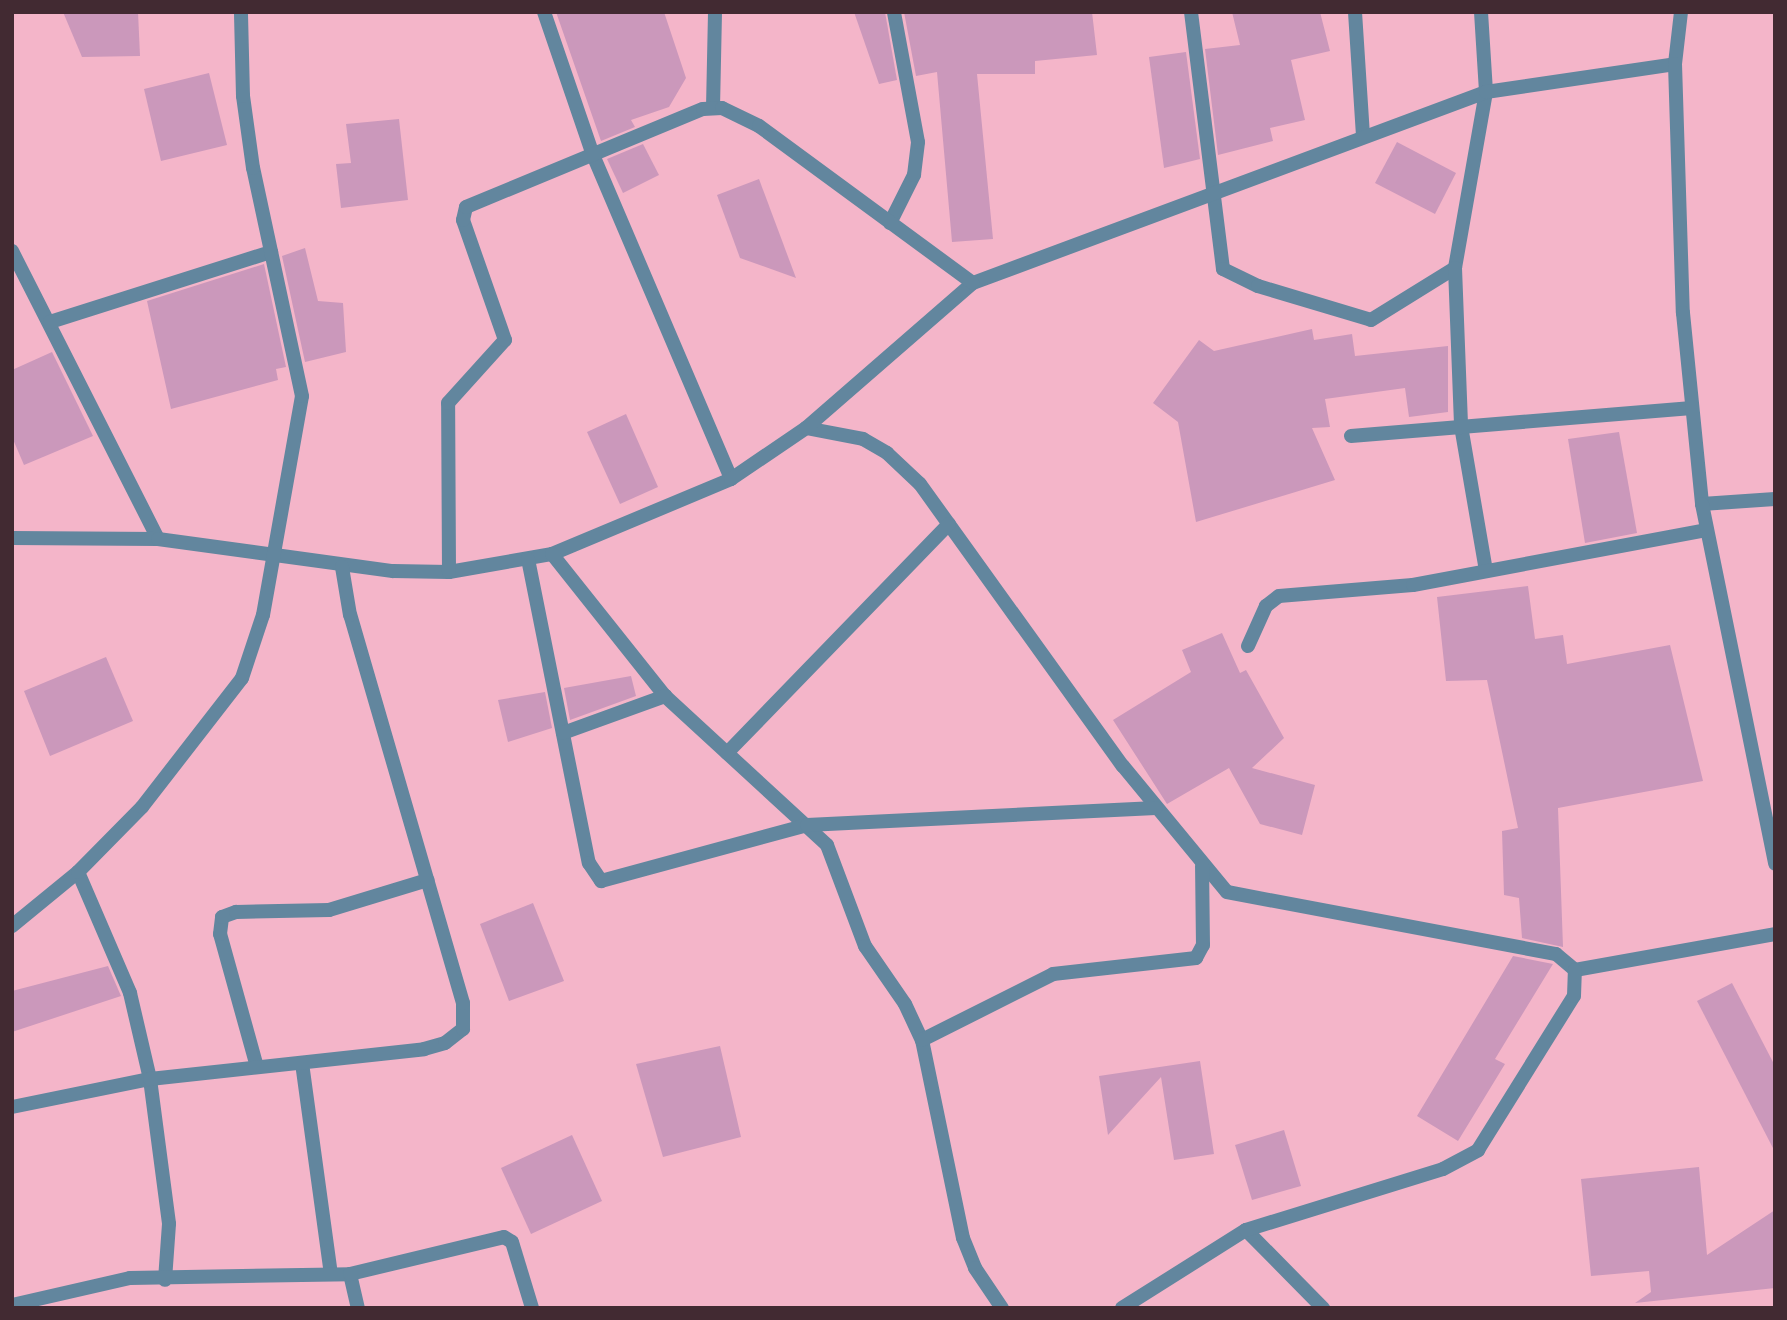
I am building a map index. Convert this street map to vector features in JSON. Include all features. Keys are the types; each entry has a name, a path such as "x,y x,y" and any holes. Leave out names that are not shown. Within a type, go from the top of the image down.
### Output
{"street":[{"path":"12,926 78,872 142,807 242,678 263,615 270,555 302,396 271,252 243,96 241,12"},
{"path":"544,12 593,155 731,479"},
{"path":"713,108 715,12"},
{"path":"890,223 914,175 918,142 894,12"},
{"path":"1191,12 1223,269 1359,319 1392,312 1455,268"},
{"path":"1355,12 1363,137"},
{"path":"1481,12 1486,92 1455,268 1461,426 1486,570"},
{"path":"1681,12 1675,64 1692,408 1702,504 1775,864"},
{"path":"12,538 158,539 342,567 449,572 552,554 731,479 807,428 973,283 1486,92 1675,64"},
{"path":"449,572 448,403 505,340 463,220 466,207 713,108 732,111 759,126 973,283"},
{"path":"12,251 158,539"},
{"path":"50,322 271,252"},
{"path":"1351,436 1692,408"},
{"path":"807,428 840,432 887,453 949,524 1156,808 1220,887 1241,898 1556,954 1575,970"},
{"path":"1702,504 1775,499"},
{"path":"727,753 949,524"},
{"path":"1248,646 1266,606 1279,596 1395,588 1706,530"},
{"path":"552,554 665,696 807,825 831,852 865,946 905,1004 922,1040 963,1238 975,1268 1002,1308"},
{"path":"528,559 589,863 601,881 807,825 1156,808"},
{"path":"12,1107 150,1079 424,1049 445,1043 463,1029 463,1003 350,615 342,567"},
{"path":"563,733 665,696"},
{"path":"922,1040 1054,974 1196,958 1203,945 1202,866"},
{"path":"78,872 130,993 150,1079 169,1224 165,1280"},
{"path":"257,1067 220,934 222,918 236,912 329,910 428,880"},
{"path":"1575,970 1775,934"},
{"path":"1122,1308 1246,1230 1443,1169 1478,1150 1574,996 1575,970"},
{"path":"302,1063 331,1274"},
{"path":"1246,1230 1323,1308"},
{"path":"12,1305 115,1279 350,1274 503,1237 512,1242 532,1308"},
{"path":"350,1274 358,1308"}],"building":[{"path":"63,12 138,12 140,56 82,57"},
{"path":"556,12 664,12 686,78 669,107 631,120 635,127 601,141"},
{"path":"854,12 885,12 897,80 879,84"},
{"path":"904,12 1092,12 1097,55 1035,61 1035,74 977,74 993,239 952,242 937,72 916,76"},
{"path":"1232,12 1320,12 1330,51 1291,60 1305,120 1270,128 1273,141 1218,155 1205,49 1240,45"},
{"path":"1186,52 1200,159 1164,168 1149,57"},
{"path":"209,73 227,145 161,161 144,89"},
{"path":"399,119 408,200 341,208 336,164 351,163 346,124"},
{"path":"1397,142 1456,173 1435,214 1375,183"},
{"path":"643,144 659,175 623,193 607,159"},
{"path":"759,179 796,278 740,258 717,195"},
{"path":"305,248 318,301 343,303 346,352 305,362 282,256"},
{"path":"264,264 286,367 276,369 278,380 171,409 147,301"},
{"path":"1312,329 1314,340 1352,334 1355,356 1448,346 1448,412 1409,417 1405,388 1325,399 1330,427 1312,428 1335,480 1196,522 1178,422 1153,403 1199,340 1214,351"},
{"path":"52,352 93,436 24,465 12,437 12,370"},
{"path":"626,414 658,487 620,504 587,432"},
{"path":"1619,432 1637,533 1585,543 1568,439"},
{"path":"1528,586 1535,639 1563,635 1567,664 1670,645 1703,781 1558,808 1563,947 1522,938 1519,898 1504,895 1502,831 1518,828 1487,680 1446,681 1437,597"},
{"path":"1222,633 1240,673 1246,670 1284,738 1252,768 1315,785 1302,835 1260,824 1229,768 1167,804 1113,720 1191,672 1182,650"},
{"path":"106,657 133,721 50,756 24,691"},
{"path":"631,676 636,696 570,720 564,688"},
{"path":"545,692 552,728 508,742 498,700"},
{"path":"533,903 564,981 509,1001 480,924"},
{"path":"1513,956 1553,964 1495,1059 1505,1064 1458,1141 1417,1116"},
{"path":"108,966 121,996 12,1032 12,991"},
{"path":"1732,983 1775,1066 1775,1152 1697,1001"},
{"path":"720,1046 741,1137 663,1157 636,1064"},
{"path":"1200,1061 1214,1154 1174,1160 1161,1077 1108,1135 1099,1076"},
{"path":"1284,1130 1301,1186 1252,1200 1235,1145"},
{"path":"572,1135 602,1201 531,1234 501,1168"},
{"path":"1699,1167 1707,1255 1775,1210 1775,1288 1635,1303 1651,1292 1649,1271 1591,1276 1581,1179"}]}
